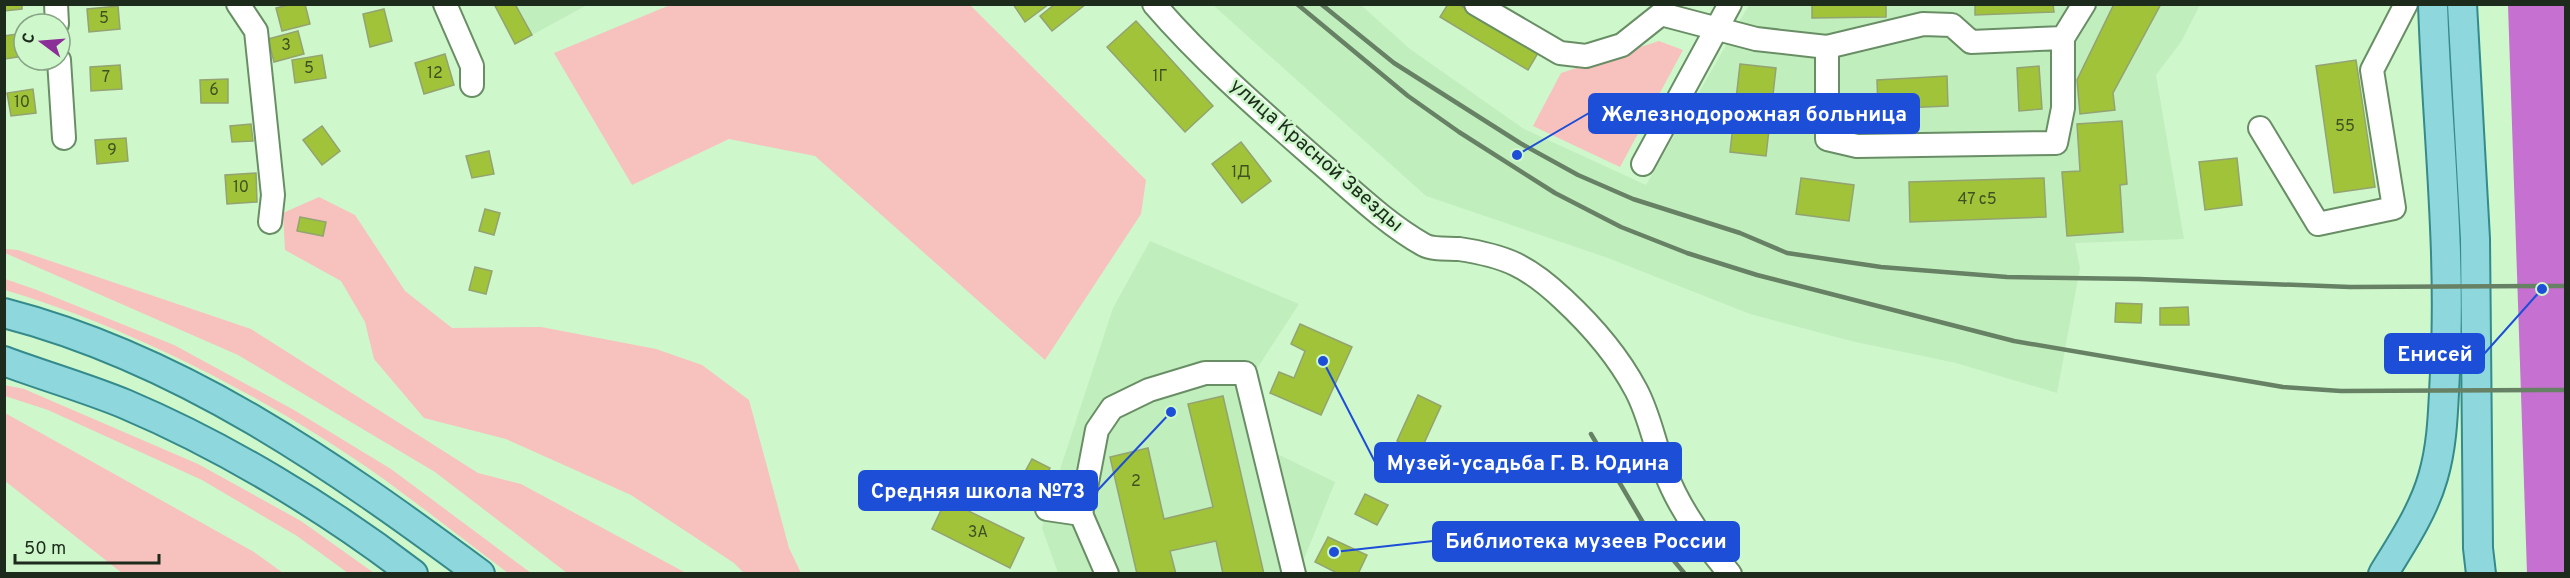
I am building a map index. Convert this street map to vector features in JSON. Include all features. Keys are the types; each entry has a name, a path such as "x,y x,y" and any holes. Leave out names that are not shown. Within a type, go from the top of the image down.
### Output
{"main road":[{"path":"2383,573 2417,518 2433,479 2440,446 2446,350 2447,257 2433,4"},
{"path":"2462,4 2475,239 2478,565"},
{"path":"4,313 35,321 111,349 165,373 284,437 399,514 480,573"},
{"path":"4,361 124,404 189,434 240,461 308,503 380,549 412,573"},
{"path":"4,370 46,377"}],"street":[{"path":"238,4 256,31 273,195 270,222"},
{"path":"445,4 472,66 472,85"},
{"name":"улица Красной Звезды","path":"1154,4 1232,86 1392,225 1427,247 1492,254 1517,263 1563,298 1619,359 1653,428 1664,471 1682,507 1703,541 1730,573"},
{"path":"1476,4 1560,53 1586,56 1622,45 1656,9 1716,30 1756,39 1827,46 1922,14 1952,25 1971,42 2063,38"},
{"path":"1643,164 1730,4"},
{"path":"1827,46 1827,139 1857,146 2056,143 2063,108 2063,38 2084,4"},
{"path":"2260,128 2318,224 2394,208 2372,70 2406,4"},
{"path":"60,72 64,138"},
{"path":"1107,573 1081,514 1097,430 1113,408 1149,390 1205,373 1245,373 1294,573"},
{"path":"1047,509 1081,514"}],"shaded area":[{"path":"515,5 587,5 532,35"},
{"path":"670,5 970,5 1146,180 1141,214 1045,360 815,156 729,139 632,185 554,53"},
{"path":"1213,5 1361,5 1410,49 1524,129 1646,185 1749,5 2200,5 2181,42 2156,75 2184,239 2075,243 2080,268 2057,393 1956,363 1851,341 1750,314 1608,258 1426,196"},
{"path":"2508,5 2565,5 2565,573 2527,573"},
{"path":"1659,41 1683,50 1620,167 1533,126 1561,73"},
{"path":"319,197 355,215 405,291 452,328 541,327 656,349 702,365 749,400 789,548 801,573 744,573 734,563 631,495 506,439 424,418 374,359 365,322 341,281 285,250 283,213"},
{"path":"1150,241 1299,304 1254,373 1273,452 1335,482 1304,559 1307,573 1058,573 1042,528 1047,509 1113,308"},
{"path":"5,249 18,250 251,329 478,473 521,484 686,573 567,573 435,472 238,355 5,253"},
{"path":"5,279 174,345 294,410 391,469 531,573 508,573 343,451 251,396 153,346 54,306 5,290"},
{"path":"4,385 24,389 198,464 301,521 374,573 348,573 297,536 202,480 48,410 5,396"},
{"path":"5,413 254,552 283,573 122,573 5,481"}],"building":[{"path":"4,4 22,4 22,9 4,11"},
{"path":"305,4 310,24 282,31 276,8"},
{"path":"494,4 515,4 532,35 515,44"},
{"path":"1013,4 1049,4 1025,22"},
{"path":"1055,4 1086,4 1052,31 1040,16"},
{"path":"1448,4 1458,4 1538,53 1528,70 1440,17"},
{"path":"1812,4 1886,4 1886,17 1812,18"},
{"path":"1975,4 2053,4 2054,12 1975,15"},
{"path":"2114,4 2161,4 2113,93 2115,110 2080,114 2077,80"},
{"path":"118,6 120,29 89,32 87,9"},
{"path":"384,9 392,41 370,47 363,14"},
{"path":"1136,21 1213,106 1185,132 1107,47"},
{"path":"298,31 304,54 274,62 268,39"},
{"path":"12,35 12,58 5,59 4,36"},
{"path":"445,54 454,85 424,94 415,63"},
{"path":"322,55 326,78 295,83 292,60"},
{"path":"2356,60 2375,187 2334,193 2316,66"},
{"path":"1740,64 1776,68 1766,156 1730,152"},
{"path":"120,65 122,89 91,91 90,67"},
{"path":"2039,66 2042,109 2019,111 2017,68"},
{"path":"1947,76 1948,106 1878,109 1877,80"},
{"path":"228,79 228,103 201,103 200,80"},
{"path":"33,89 36,113 11,116 7,93"},
{"path":"2122,121 2127,184 2120,185 2123,232 2067,236 2062,172 2080,171 2077,124"},
{"path":"251,124 253,141 232,142 230,126"},
{"path":"322,126 340,151 322,165 303,140"},
{"path":"126,138 128,161 97,164 95,140"},
{"path":"1241,142 1271,181 1242,203 1212,164"},
{"path":"489,151 494,174 472,178 466,156"},
{"path":"2237,158 2242,205 2205,210 2199,162"},
{"path":"256,173 257,202 227,204 225,175"},
{"path":"1801,178 1854,185 1849,221 1796,214"},
{"path":"2044,178 2046,217 1910,222 1909,182"},
{"path":"485,209 500,213 494,235 479,231"},
{"path":"300,217 326,222 323,236 297,231"},
{"path":"475,267 492,271 486,294 469,290"},
{"path":"2116,303 2142,304 2141,323 2115,322"},
{"path":"2188,307 2189,325 2160,325 2160,308"},
{"path":"1300,324 1352,347 1321,415 1270,393 1279,372 1294,378 1305,351 1291,344"},
{"path":"1418,395 1441,406 1420,452 1397,441"},
{"path":"1223,396 1264,574 1223,574 1216,541 1170,551 1176,574 1137,574 1110,457 1148,448 1164,519 1213,507 1188,404"},
{"path":"1032,459 1050,468 1040,488 1021,479"},
{"path":"1365,494 1388,505 1377,525 1355,514"},
{"path":"946,500 1024,538 1010,568 932,529"},
{"path":"1328,537 1367,555 1358,574 1339,574 1315,562"}],"railway":[{"path":"1297,4 1408,96 1459,132 1555,193 1621,227 1687,253 1757,275 2014,341 2283,387 2341,391 2566,390"},
{"path":"1321,4 1394,63 1520,143 1578,175 1633,199 1740,233 1787,253 1881,267 2007,277 2139,279 2350,287 2566,286"},
{"path":"1591,434 1645,526 1685,574"}],"place":[{"name":"Железнодорожная больница","path":"1517,155"},
{"name":"Енисей","path":"2542,289"},
{"name":"Музей-усадьба Г. В. Юдина","path":"1323,361"},
{"name":"Средняя школа №73","path":"1171,412"},
{"name":"Библиотека музеев России","path":"1334,552"}]}
